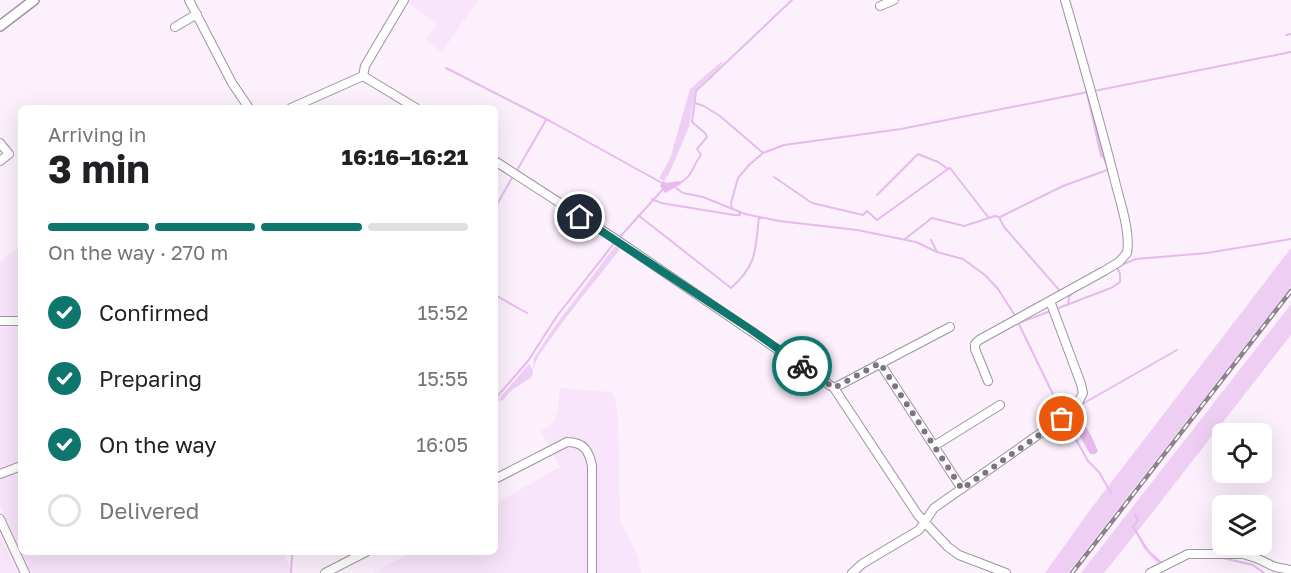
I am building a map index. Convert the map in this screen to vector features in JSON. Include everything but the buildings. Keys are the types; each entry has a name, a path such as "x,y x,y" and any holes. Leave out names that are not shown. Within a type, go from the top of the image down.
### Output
{"main road":[{"path":"0,26 34,0"}],"street":[{"path":"189,0 232,82 247,105"},
{"path":"363,76 365,66 404,0"},
{"path":"880,6 894,0"},
{"path":"988,381 975,349 975,344 982,337 1119,262 1128,249 1128,238 1108,155 1065,0"},
{"path":"175,27 197,14"},
{"path":"298,105 363,76"},
{"path":"363,76 411,105"},
{"path":"0,143 9,154 0,161"},
{"path":"498,163 617,240 834,388 918,515 948,547 959,555 1006,573"},
{"path":"852,573 862,564 919,530 934,508 1075,409 1083,393 1082,384 1050,301"},
{"path":"0,321 18,321"},
{"path":"834,388 950,327"},
{"path":"880,363 962,489"},
{"path":"934,446 1000,405"},
{"path":"498,477 567,442 583,445 590,453 592,466 592,573"},
{"path":"0,474 18,467"},
{"path":"0,519 25,573"},
{"path":"1150,573 1188,554 1243,554 1275,567 1291,570"},
{"path":"325,573 360,555"}],"shaded area":[{"path":"404,0 478,0 442,52 426,40 437,24"},
{"path":"721,62 723,63 695,91 689,127 664,181 659,178 670,159 690,89"},
{"path":"663,181 666,183 679,181 681,184 665,193 660,186"},
{"path":"615,246 620,249 564,320 539,355 533,368 534,358 553,329"},
{"path":"18,247 18,546 0,507 0,262"},
{"path":"1291,248 1291,287 1068,573 1045,573 1090,510"},
{"path":"1291,304 1291,335 1222,423 1212,423 1212,436 1137,532 1146,550 1162,564 1160,566 1144,549 1136,533 1104,573 1081,573"},
{"path":"529,364 533,370 532,377 512,390 503,400 498,400"},
{"path":"560,388 610,392 614,395 618,416 620,521 638,556 641,573 374,573 406,555 498,555 498,502 560,467 541,431 553,423 558,410"},
{"path":"1082,423 1090,433 1098,451 1095,454 1090,454 1076,429 1077,424"},
{"path":"0,537 17,573 0,573"},
{"path":"22,555 284,555 292,573 31,573"}],"waterway":[{"path":"680,183 688,177 701,155 697,149 707,137 692,122 696,91 792,0"},
{"path":"1286,35 1291,34"},
{"path":"1094,91 1291,52"},
{"path":"446,68 550,121 662,183"},
{"path":"695,103 720,116 763,153 784,145 901,129 1088,92"},
{"path":"1087,93 1101,156 1108,169"},
{"path":"516,172 546,120"},
{"path":"1094,120 1104,158"},
{"path":"732,209 731,203 738,178 763,153"},
{"path":"877,195 918,154 950,168 988,217"},
{"path":"774,177 812,203 863,215 867,211 877,220 948,169"},
{"path":"1000,217 1063,186 1110,169"},
{"path":"498,203 513,176"},
{"path":"676,188 683,193 703,197 745,214 779,221 857,230 916,242 937,252 963,259 985,275 998,289 1014,314 1063,415"},
{"path":"619,238 663,189"},
{"path":"652,199 661,203 734,215 740,215 739,212"},
{"path":"638,215 731,288 751,264 756,248 759,217"},
{"path":"905,239 932,218 964,226 995,216 999,217 1004,227 1060,291"},
{"path":"1121,265 1136,259 1207,253 1291,239"},
{"path":"931,240 937,252"},
{"path":"498,396 528,361 557,316 615,242"},
{"path":"1019,323 1111,288 1120,282 1117,267"},
{"path":"1068,305 1069,297 1074,291"},
{"path":"498,297 527,313"},
{"path":"1015,316 1036,304"},
{"path":"1083,424 1077,413 1084,403 1177,350"},
{"path":"1065,420 1088,461 1099,472 1111,493"},
{"path":"1066,423 1076,427"},
{"path":"1135,514 1138,520 1133,527 1147,549 1162,564"},
{"path":"291,573 292,555"},
{"path":"1223,558 1253,565 1264,573"}],"railway":[{"path":"1072,573 1291,291"}],"way so far":[{"path":"802,366 834,388 880,363 962,489 1062,419"}],"route":[{"path":"580,217 802,366"}]}
